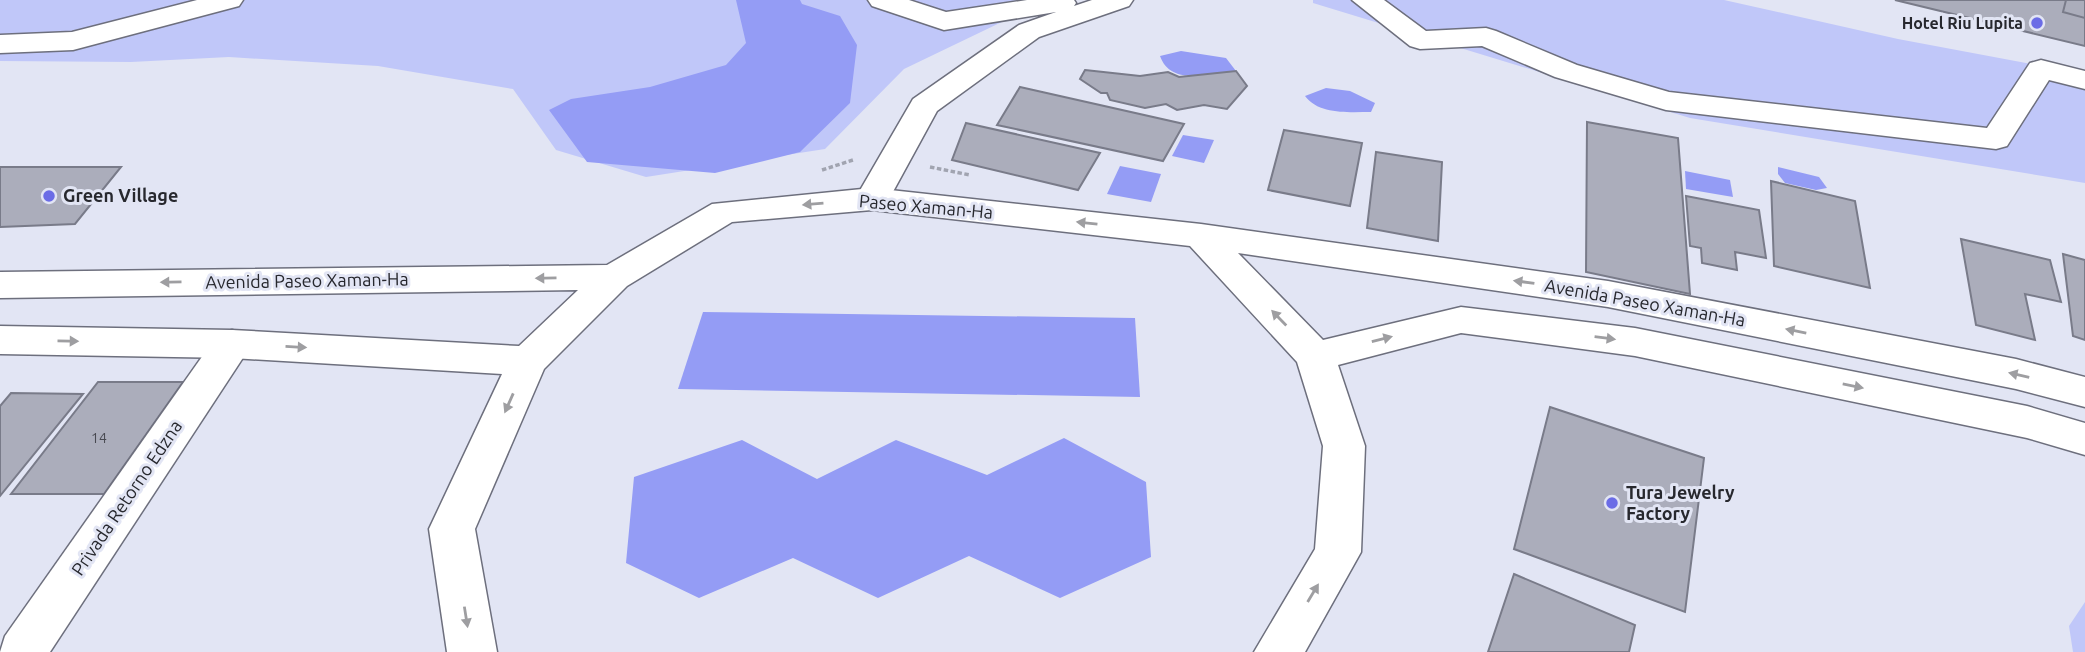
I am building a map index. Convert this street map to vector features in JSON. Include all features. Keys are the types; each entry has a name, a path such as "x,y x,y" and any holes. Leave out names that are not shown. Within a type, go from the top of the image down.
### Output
{"main road":[{"path":"0,44 74,41 229,0"},
{"path":"882,0 944,21 1074,0"},
{"path":"872,199 924,106 1029,31 1119,0"},
{"path":"1366,0 1420,40 1486,37 1566,71 1665,101 1996,139 2041,69 2085,80"},
{"name":"Paseo Xaman-Ha","path":"472,652 452,529 528,361 614,277 724,212 872,199 1201,236"},
{"path":"1201,236 1315,356 1344,446 1338,552 1279,652"},
{"name":"Avenida Paseo Xaman-Ha","path":"1201,236 1608,294 2016,374 2085,392"},
{"name":"Avenida Paseo Xaman-Ha","path":"0,285 614,277"},
{"path":"1315,356 1461,320 1635,342 2027,422 2085,439"},
{"path":"0,340 232,344 528,361"},
{"name":"Privada Retorno Edzna","path":"22,652 232,344"}],"path":[{"path":"818,171 871,155 975,176"}],"shaded area":[{"path":"0,0 1061,0 1008,19 904,69 825,149 646,177 556,150 513,89 378,66 229,57 131,62 0,61"},
{"path":"1313,0 1724,0 1898,39 2074,72 2085,75 2085,183 1690,118 1313,3"},
{"path":"2085,602 2085,652 2073,652 2069,626"}],"water":[{"path":"736,0 800,0 802,4 840,16 857,45 850,103 800,152 715,173 587,162 549,110 571,99 650,87 726,65 746,43"},
{"path":"1181,51 1226,58 1236,71 1192,76 1173,72 1165,66 1160,56"},
{"path":"1326,88 1350,91 1375,103 1371,112 1335,111 1318,107 1305,96"},
{"path":"1183,135 1214,140 1204,163 1172,156"},
{"path":"1120,166 1161,174 1151,202 1107,194"},
{"path":"1778,167 1819,177 1827,188 1816,190 1785,183 1778,174"},
{"path":"1685,171 1730,180 1733,197 1686,189"},
{"path":"703,312 1135,318 1140,397 678,389"},
{"path":"1064,438 1146,482 1151,557 1060,598 969,556 878,598 793,558 699,598 626,563 634,477 742,440 817,479 896,440 987,475"}],"building":[{"name":"Hotel Riu Lupita","path":"1895,0 2085,0 2085,46"},
{"path":"2066,0 2085,0 2085,18 2063,12"},
{"path":"1085,70 1140,76 1168,72 1179,77 1236,71 1247,86 1227,109 1204,105 1177,110 1166,104 1145,108 1110,100 1107,93 1101,93 1080,79"},
{"path":"1020,87 1184,124 1163,161 997,125"},
{"path":"1587,122 1678,138 1690,294 1586,272"},
{"path":"966,123 1100,153 1078,190 952,160"},
{"path":"1284,130 1362,143 1350,206 1268,190"},
{"path":"1376,152 1442,162 1438,241 1367,228"},
{"name":"Green Village","path":"0,167 121,167 75,224 0,227"},
{"path":"1771,181 1855,201 1870,288 1774,266"},
{"path":"1686,196 1759,210 1766,258 1735,252 1737,270 1702,263 1701,248 1690,246"},
{"path":"1961,239 2050,260 2061,302 2025,294 2035,340 1976,325"},
{"path":"2063,254 2085,260 2085,340 2073,336"},
{"path":"98,382 183,382 104,494 11,494"},
{"path":"11,393 83,394 0,496 0,406"},
{"name":"Tura Jewelry Factory","path":"1550,407 1704,458 1685,612 1514,549"},
{"path":"1514,574 1635,625 1629,652 1488,652"}],"place":[{"name":"Hotel Riu Lupita","path":"2037,23"},
{"name":"Green Village","path":"49,196"},
{"name":"Tura Jewelry Factory","path":"1612,503"}]}
